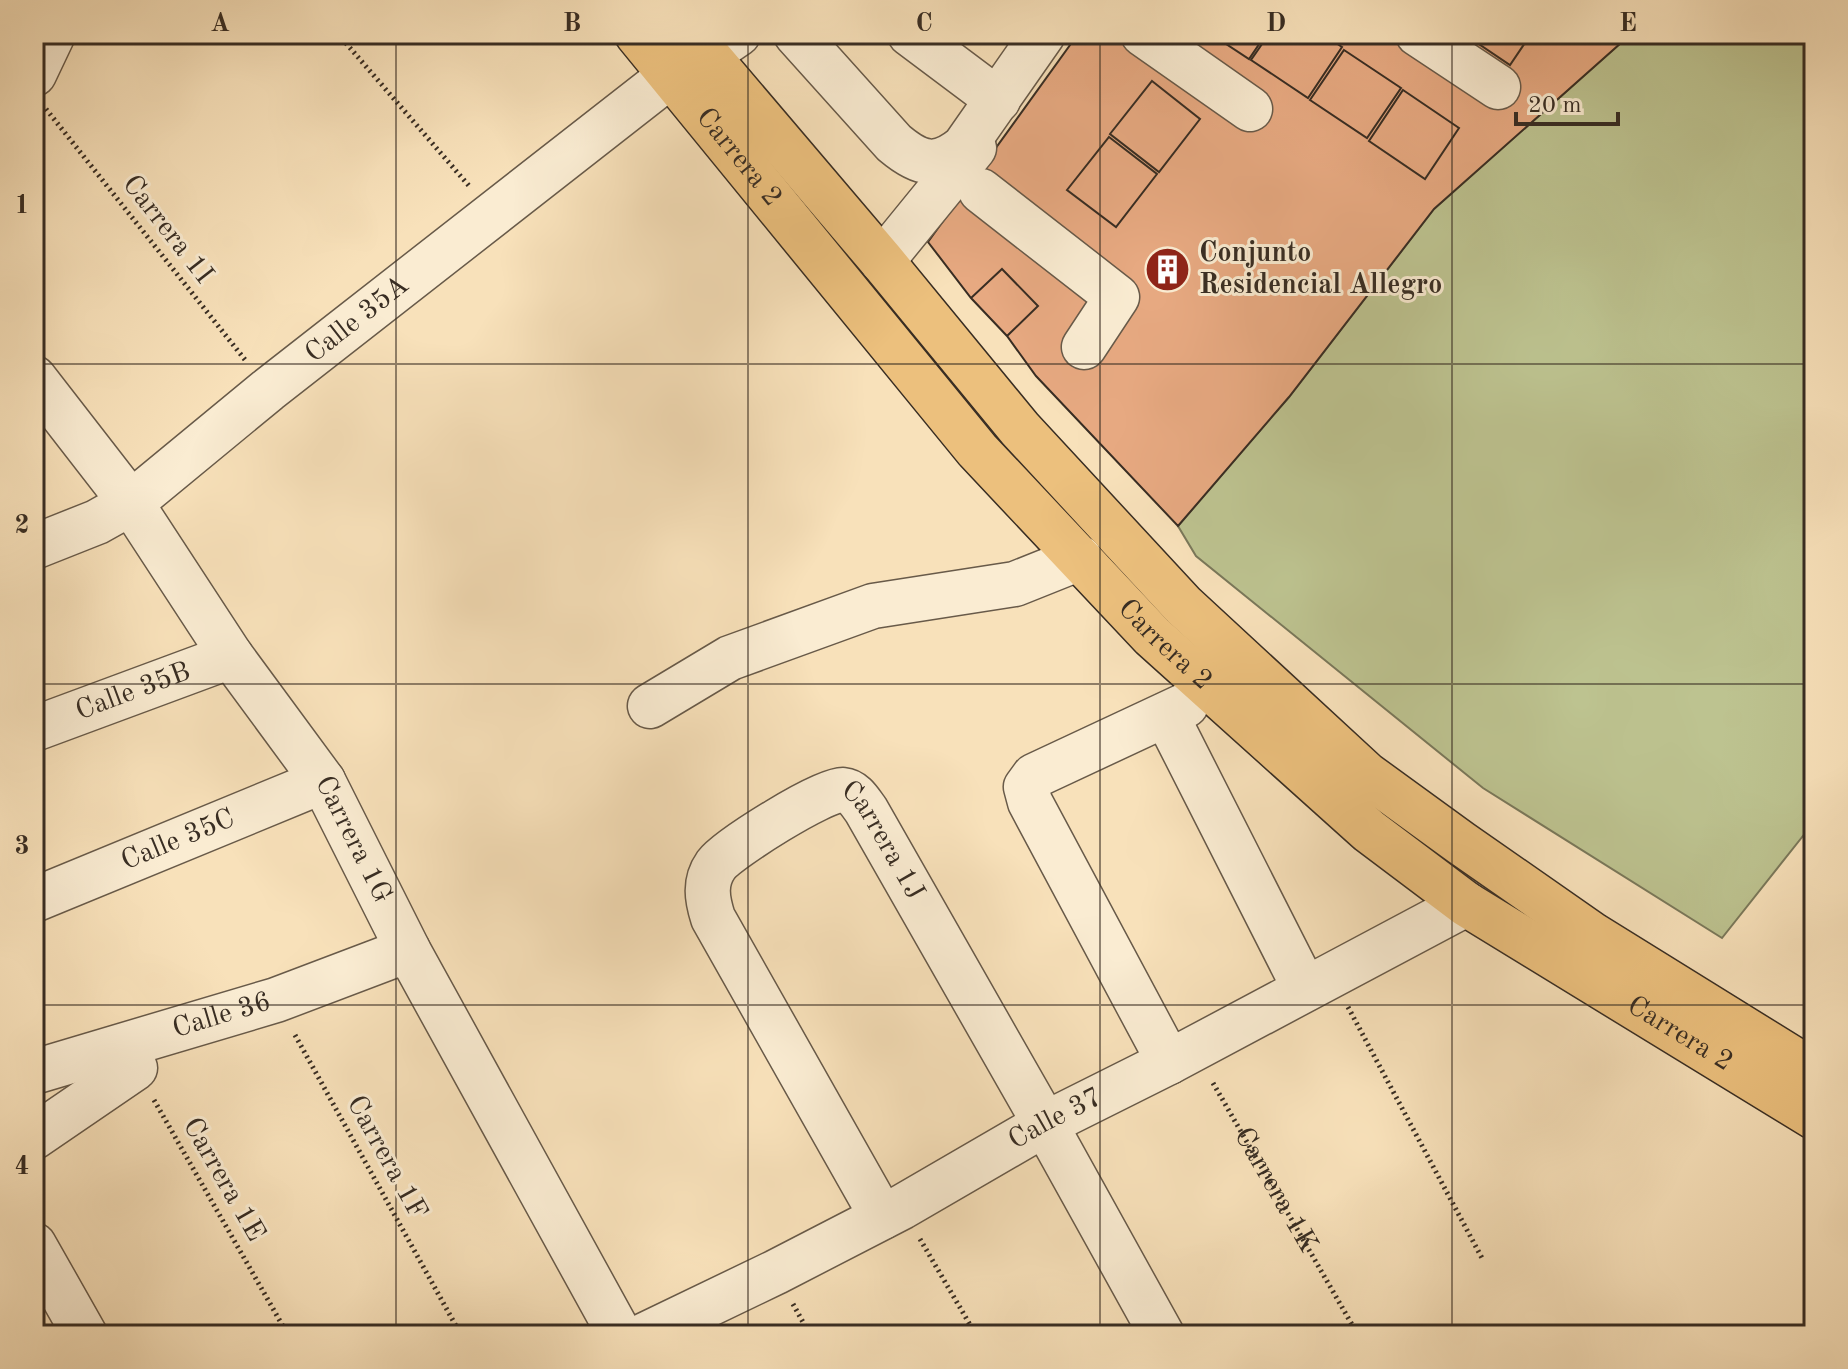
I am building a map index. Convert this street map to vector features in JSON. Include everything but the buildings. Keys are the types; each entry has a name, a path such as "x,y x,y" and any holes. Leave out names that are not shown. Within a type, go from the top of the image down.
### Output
{"main road":[{"name":"Carrera 2","path":"637,34 702,49 1020,429 1183,605 1366,774 1593,935 1814,1072"},
{"name":"Carrera 2","path":"702,49 977,450 1152,636 1369,831 1466,904 1814,1117"}],"street":[{"path":"39,90 53,34"},
{"path":"796,34 894,143 904,152 934,163 948,159 964,147 1043,34"},
{"path":"910,34 998,100"},
{"path":"882,261 1067,34"},
{"path":"1143,34 1250,109"},
{"path":"1418,34 1498,87"},
{"name":"Calle 35A","path":"34,547 97,522 131,503 268,390 702,49"},
{"path":"981,191 1117,297 1084,347"},
{"name":"Carrera 1G","path":"34,378 131,503 231,656 323,781 408,950 620,1335"},
{"path":"650,706 730,658 873,606 1015,584 1080,558"},
{"name":"Calle 35B","path":"34,729 231,656"},
{"path":"1181,1055 1030,802 1026,787 1034,776 1176,710 1318,982"},
{"name":"Calle 35C","path":"34,900 323,781"},
{"name":"Carrera 1J","path":"892,1212 713,918 706,899 708,883 716,866 726,855 815,799 844,790 854,794 866,810 1162,1335"},
{"name":"Calle 37","path":"645,1335 892,1212 1045,1124 1466,904"},
{"name":"Calle 36","path":"34,1072 276,1000 408,950"},
{"path":"34,1137 135,1068"},
{"path":"34,1245 85,1335"}],"path":[{"path":"338,34 494,215"},
{"name":"Carrera 1I","path":"39,90 268,390"},
{"path":"1318,982 1483,1260"},
{"name":"Carrera 1F","path":"276,1000 461,1335"},
{"name":"Carrera 1K","path":"1181,1055 1358,1335"},
{"name":"Carrera 1E","path":"135,1068 288,1335"},
{"path":"892,1212 976,1335"}],"green space":[{"path":"1631,34 1814,34 1814,822 1722,938 1483,788 1196,556 1178,526 1289,397 1434,209"}],"place":[{"name":"Conjunto Residencial Allegro","path":"1168,270"}]}
